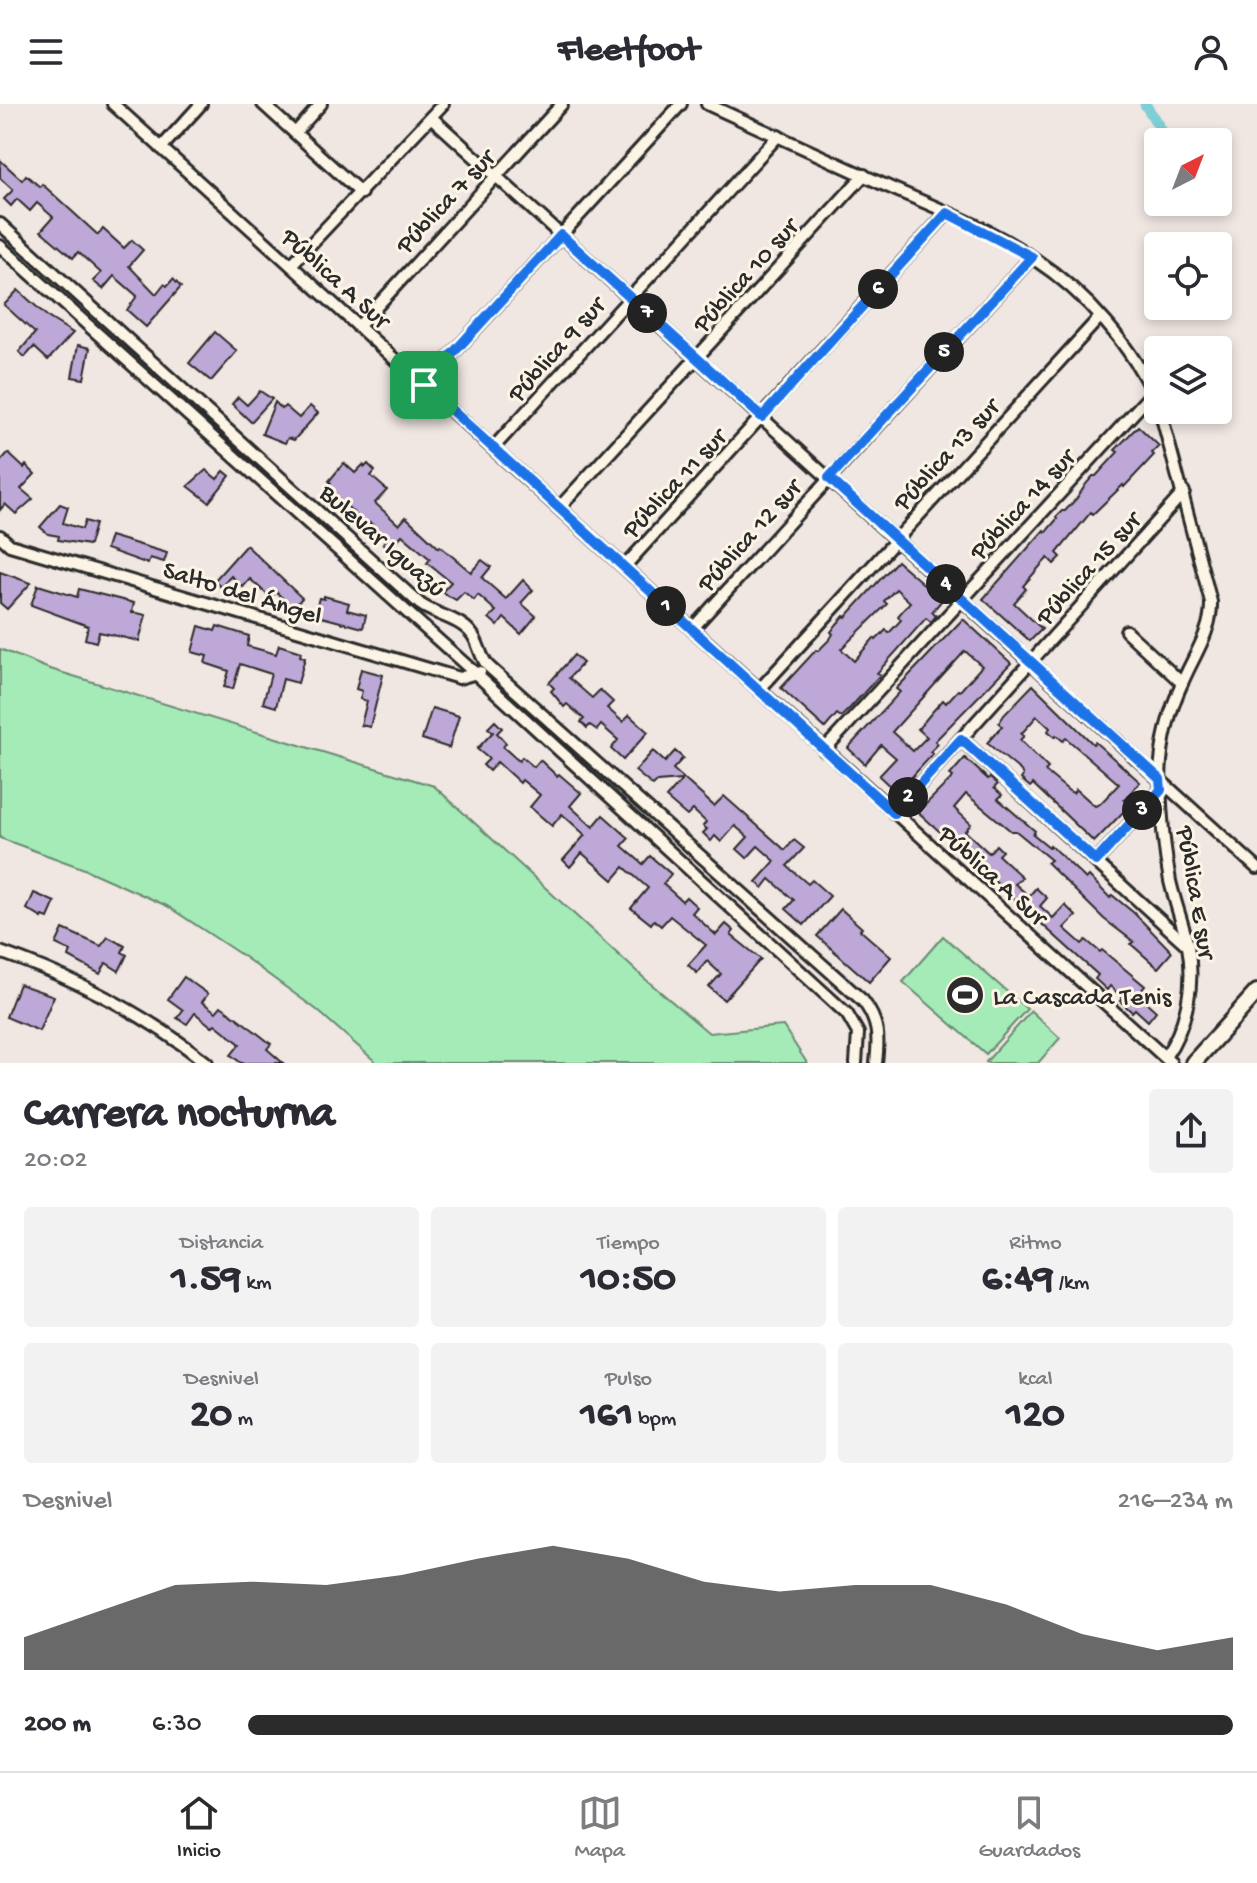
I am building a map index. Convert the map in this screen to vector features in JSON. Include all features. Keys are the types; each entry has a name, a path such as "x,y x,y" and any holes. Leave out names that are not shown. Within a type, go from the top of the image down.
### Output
{"main road":[{"path":"1193,1063 1257,992"}],"street":[{"name":"Pública A Sur","path":"113,104 1168,1060"},
{"path":"161,148 201,104"},
{"path":"263,104 361,193"},
{"path":"295,133 321,104"},
{"path":"291,265 443,104"},
{"name":"Pública 7 sur","path":"358,327 562,104"},
{"path":"424,385 681,104"},
{"name":"Pública E sur","path":"707,104 947,213 1032,257 1067,284 1100,317 1144,376"},
{"path":"431,117 1032,662 1161,784 1257,868"},
{"name":"Pública 9 sur","path":"494,447 778,136"},
{"name":"Pública 10 sur","path":"559,508 864,175"},
{"name":"Pública 11 sur","path":"624,567 947,213"},
{"name":"Bulevar Iguazú","path":"0,224 432,612 472,633 489,667 863,1001 876,1021 879,1035 876,1063"},
{"name":"Bulevar Iguazú","path":"0,246 476,674 835,1003 855,1023 859,1040 856,1063"},
{"name":"Pública 12 sur","path":"692,629 1032,257"},
{"path":"69,309 80,296"},
{"name":"Pública 13 sur","path":"759,690 1100,317"},
{"name":"Pública 14 sur","path":"824,750 1144,402"},
{"name":"Pública E sur","path":"1164,424 1211,602 1207,631 1182,683 1164,740 1161,784 1170,881 1188,946 1189,992 1168,1060"},
{"path":"250,472 261,460"},
{"name":"Pública 15 sur","path":"894,813 1184,492"},
{"name":"Salto del Ángel","path":"0,536 10,545 459,678 476,674"},
{"path":"421,626 432,612"},
{"path":"1126,631 1182,683"},
{"path":"476,674 489,667"},
{"path":"961,739 1188,946"},
{"path":"1096,861 1161,784"},
{"path":"664,847 676,834"},
{"path":"0,952 92,989 153,1024 207,1063"},
{"path":"835,1003 848,988"}],"green space":[{"path":"0,649 47,668 434,786 644,978 709,1033 783,1026 807,1063 377,1063 317,1010 167,906 82,868 0,838"},
{"name":"La Cascada Tenis","path":"943,936 1027,1009 986,1054 903,982"},
{"path":"1031,1011 1060,1038 1038,1063 986,1062"}],"building":[{"path":"0,160 22,180 26,175 40,187 42,184 98,235 103,229 124,248 132,240 143,250 129,266 156,294 173,279 181,287 146,327 127,310 137,296 114,276 103,289 93,281 101,273 78,252 73,258 41,231 53,217 37,203 30,211 17,199 11,206 4,199 13,190 0,178"},
{"path":"18,290 49,318 73,333 48,360 34,347 25,357 19,352 35,333 4,305"},
{"path":"215,332 237,351 211,381 189,363"},
{"path":"78,345 90,348 84,379 72,377"},
{"path":"260,391 272,399 251,422 232,404 238,397 247,405"},
{"path":"275,402 299,418 310,406 318,413 294,440 288,438 285,443 262,434"},
{"path":"1138,426 1159,446 1152,453 1154,455 1124,487 1093,514 1091,512 1057,553 1061,557 1054,564 1048,558 1023,586 1026,589 1014,603 1042,629 1030,641 983,599 1044,530 1046,532 1056,517 1077,498"},
{"path":"8,453 35,474 21,489 33,499 16,514 5,504 0,510 0,462"},
{"path":"344,463 355,473 368,464 375,471 371,476 387,490 375,503 399,525 406,517 471,572 482,560 491,567 482,578 506,599 523,580 533,590 521,603 536,616 521,634 504,618 498,626 489,618 496,611 478,595 474,600 464,592 456,600 442,592 451,582 427,563 430,559 402,535 390,549 383,543 387,538 370,523 367,527 345,504 343,507 335,501 338,497 327,487"},
{"path":"206,470 217,479 224,471 230,476 209,502 188,486"},
{"path":"60,504 68,507 63,523 82,529 85,521 95,524 89,545 58,540 59,536 48,534 40,527"},
{"path":"110,536 167,553 164,562 150,558 148,564 106,549"},
{"path":"246,545 302,598 293,608 276,592 271,598 250,579 243,587 231,576 221,587 214,581"},
{"path":"897,561 942,600 932,612 936,616 931,622 926,618 850,708 841,717 837,714 825,728 781,688 830,639 831,632","holes":["896,589 910,602 898,616 901,620 889,633 886,630 876,640 874,638 854,661 841,649 887,604 884,601"]},
{"path":"0,572 31,583 7,609 0,603"},
{"path":"38,585 77,597 79,589 134,603 132,612 146,615 139,641 99,632 96,642 85,639 88,626 31,605"},
{"path":"324,596 349,603 347,610 366,615 363,628 314,615 319,598 324,599"},
{"path":"963,619 1011,663 935,741 938,744 930,752 933,754 910,779 907,777 894,790 879,776 896,758 881,745 865,764 848,748 900,692 896,689","holes":["965,651 982,666 960,691 946,703 943,700 918,729 927,737 913,751 892,732"]},
{"path":"199,626 215,631 217,626 249,636 247,646 276,654 279,645 301,652 300,656 305,658 298,683 283,679 276,707 263,703 271,674 240,664 233,689 224,687 229,671 205,663 207,656 192,652"},
{"path":"574,655 583,663 569,678 592,698 600,690 613,702 607,708 623,722 629,715 648,732 623,760 611,749 618,740 601,725 597,730 590,725 587,728 581,722 584,719 567,704 564,707 551,691 554,688 549,683"},
{"path":"361,669 383,675 370,727 361,725 367,701 360,699 362,691 356,689"},
{"path":"1033,685 1093,744 1095,742 1140,782 1124,800 1130,805 1094,842 1033,784 1030,787 1021,779 1021,771 987,743 1002,726 999,723","holes":["1037,716 1050,728 1048,731 1055,737 1063,741 1066,738 1119,784 1100,804 1095,806 1076,789 1073,793 1069,791 1045,771 1048,768 1020,740 1024,736 1021,734"]},
{"path":"432,708 459,716 449,748 422,739"},
{"path":"495,721 502,728 497,733 506,743 503,747 519,761 522,757 534,767 540,760 557,776 559,774 581,793 570,806 593,827 603,815 629,838 622,846 643,864 650,856 671,874 663,884 682,901 686,897 697,907 692,913 716,935 726,924 734,931 731,935 761,959 724,1000 709,987 721,974 707,961 697,973 688,965 706,945 670,916 661,926 654,920 651,924 631,908 648,888 624,867 613,880 582,853 570,867 563,860 585,835 562,814 552,826 530,807 540,795 522,780 520,783 497,762 489,771 483,765 489,759 477,749 493,732 488,728"},
{"path":"653,751 665,762 675,751 683,758 673,769 714,806 724,796 785,850 794,840 804,848 787,866 808,884 812,880 830,896 804,925 786,909 794,900 770,879 763,888 756,882 775,861 758,846 747,858 737,849 748,837 735,826 721,842 715,836 711,841 703,833 707,829 703,826 706,822 693,810 687,816 666,798 682,780 657,782 653,786 635,771"},
{"path":"965,758 998,784 994,788 1002,795 998,799 1035,831 1033,834 1050,845 1086,879 1089,876 1110,898 1112,895 1134,913 1172,952 1158,968 1047,863 1051,860 1016,831 1011,831 966,794 954,808 971,824 965,831 989,853 996,845 1002,851 998,855 1022,877 1015,884 1029,896 1036,888 1047,898 1040,906 1053,918 1065,905 1076,916 1064,928 1082,944 1086,940 1100,952 1102,950 1145,986 1140,992 1156,1011 1148,1021 1120,1001 1123,998 1110,986 1107,990 1095,979 1098,975 918,812 953,777 950,775"},
{"path":"34,893 55,902 48,918 27,909"},
{"path":"841,909 891,957 869,982 817,936"},
{"path":"63,929 101,946 108,937 125,946 122,952 127,955 119,971 106,963 100,974 69,957 71,951 56,944"},
{"path":"184,977 208,994 202,1002 216,1012 221,1006 252,1029 271,1044 267,1049 283,1063 241,1063 231,1055 240,1044 215,1024 212,1027 195,1013 187,1024 177,1018 183,1010 168,999"},
{"path":"19,984 54,996 39,1031 6,1017"}],"waterway":[{"path":"1145,104 1160,128"}],"place":[{"name":"La Cascada Tenis","path":"965,995"}],"route":[{"path":"947,213 998,237 1032,257 829,478 1160,779 1161,790 1096,861 961,739 894,813 424,385 561,235 762,417 947,213"}]}
